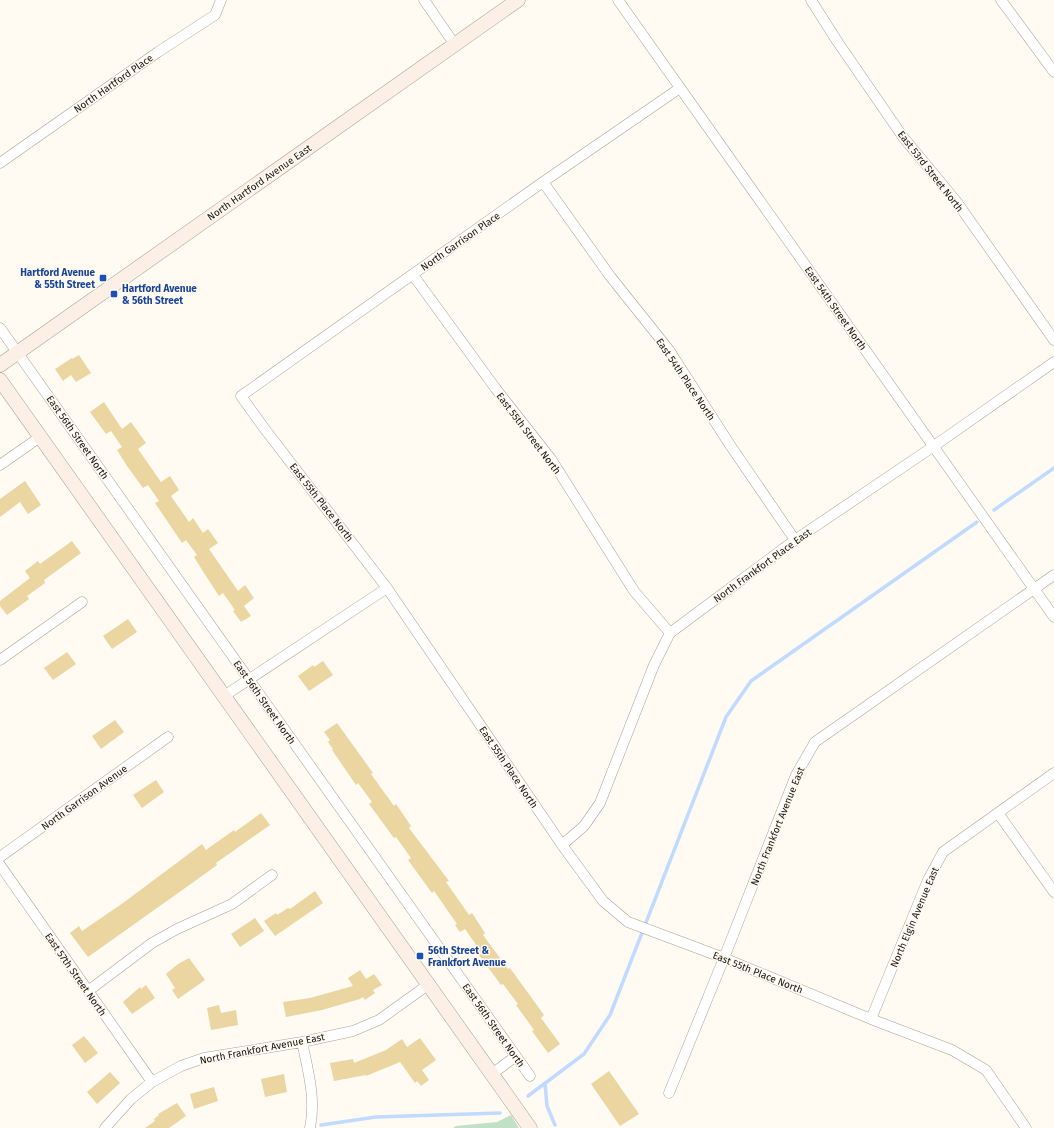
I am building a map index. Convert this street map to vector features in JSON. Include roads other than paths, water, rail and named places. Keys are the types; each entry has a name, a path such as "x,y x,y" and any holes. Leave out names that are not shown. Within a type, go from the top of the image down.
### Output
{"street":[{"name":"North Hartford Place","path":"0,163 158,52 215,16 222,0"},
{"path":"424,0 455,45"},
{"name":"North Hartford Avenue East","path":"0,365 518,0"},
{"name":"East 54th Street North","path":"618,0 1054,617"},
{"name":"East 53rd Street North","path":"811,0 837,41 904,136 956,201 1054,340"},
{"path":"1001,0 1054,72"},
{"name":"North Garrison Place","path":"241,396 543,182 680,88"},
{"name":"East 54th Place North","path":"543,182 610,276 669,350 730,445 795,540"},
{"name":"East 55th Street North","path":"413,275 496,389 551,459 634,591 670,633"},
{"name":"East 56th Street North","path":"0,328 530,1076"},
{"name":"North Frankfort Place East","path":"562,845 584,826 600,803 654,665 670,633 795,540 934,446 1054,362"},
{"path":"0,380 530,1128"},
{"name":"East 55th Place North","path":"241,396 387,588 562,845 603,901 628,922 724,958 871,1019"},
{"path":"0,465 40,437"},
{"name":"North Frankfort Avenue East","path":"669,1093 796,774 815,742 1054,575"},
{"path":"224,696 387,588"},
{"path":"0,660 82,602"},
{"name":"North Garrison Avenue","path":"0,857 168,737"},
{"name":"North Elgin Avenue East","path":"871,1019 928,880 943,852 1054,773"},
{"path":"998,813 1054,892"},
{"name":"East 57th Street North","path":"0,865 152,1082"},
{"path":"88,991 152,943 177,928 232,904 272,875"},
{"name":"North Frankfort Avenue East","path":"105,1128 131,1099 152,1082 181,1066 204,1058 302,1042 353,1031 379,1020 428,984"},
{"path":"871,1019 952,1050 986,1070 1026,1128"},
{"path":"302,1042 313,1101 310,1128"},
{"path":"492,1074 516,1056"}],"waterway":[{"path":"994,510 1054,468"},
{"path":"528,1096 584,1054 610,1015 726,717 751,681 977,522"},
{"path":"545,1083 547,1106 555,1125"},
{"path":"321,1125 376,1117 500,1113"}],"place":[{"name":"Hartford Avenue & 55th Street","path":"103,278"},
{"name":"Hartford Avenue & 56th Street","path":"114,294"},
{"name":"56th Street & Frankfort Avenue","path":"420,956"}]}
